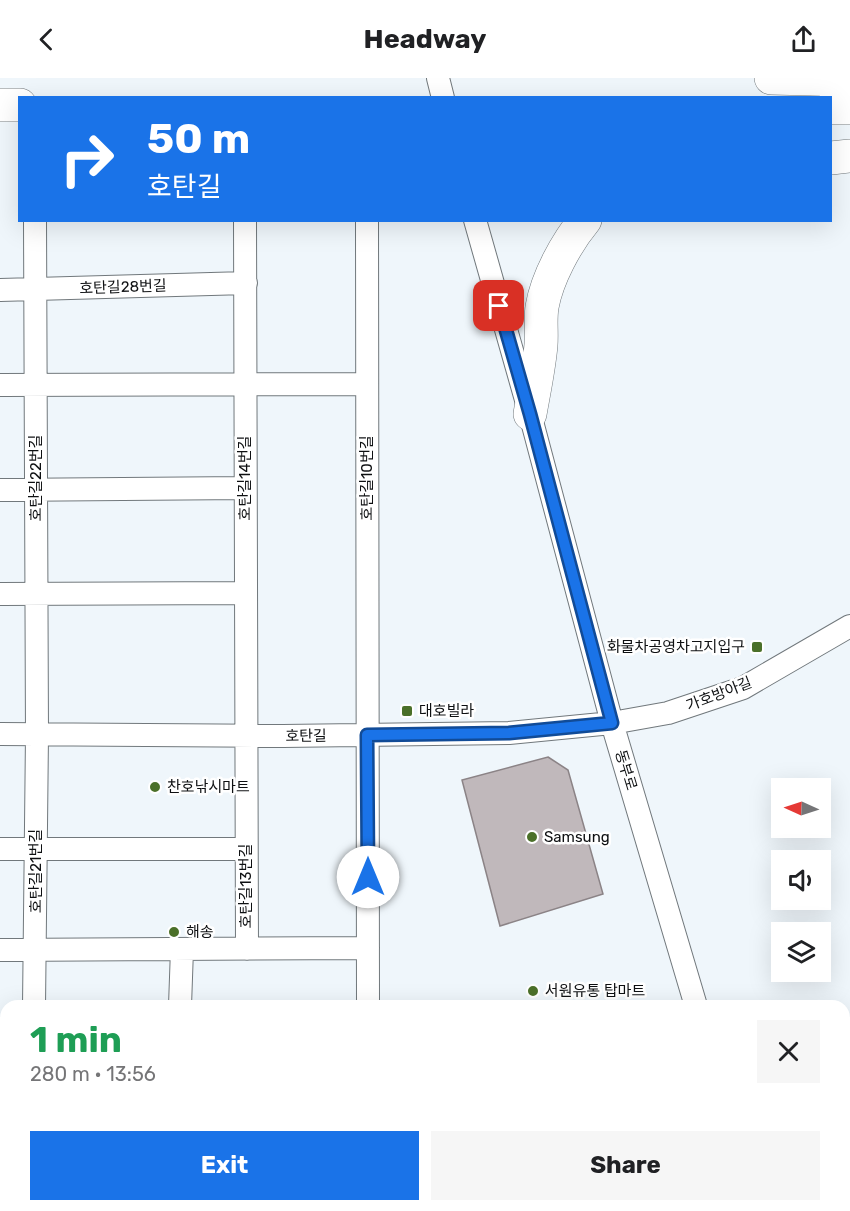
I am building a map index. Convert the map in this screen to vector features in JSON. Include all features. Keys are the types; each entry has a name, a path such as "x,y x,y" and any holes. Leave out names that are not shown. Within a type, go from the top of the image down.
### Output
{"highway":[{"path":"771,78 850,80"},
{"path":"0,105 18,105"},
{"path":"832,108 850,108"},
{"path":"832,158 850,156"},
{"path":"530,414 541,346 542,309 545,295 555,266 584,222"}],"street":[{"path":"438,78 442,96"},
{"name":"호탄길22번길","path":"35,222 37,735"},
{"name":"호탄길14번길","path":"245,222 246,736"},
{"name":"호탄길10번길","path":"367,222 368,1000"},
{"name":"동부로","path":"476,222 530,414 612,723 694,1000"},
{"name":"호탄길28번길","path":"0,290 246,283"},
{"path":"0,385 366,384"},
{"path":"0,490 245,488"},
{"path":"0,594 246,593"},
{"name":"가호방아길","path":"612,723 668,713 743,688 850,626"},
{"name":"호탄길","path":"0,734 246,736 509,733 612,723"},
{"name":"호탄길21번길","path":"34,1000 37,735"},
{"name":"호탄길13번길","path":"0,950 247,949 246,736"},
{"path":"0,849 246,849"},
{"path":"247,949 368,948"},
{"path":"180,1000 182,949"}],"building":[{"name":"Samsung","path":"548,757 568,770 603,894 500,926 462,780"}],"place":[{"name":"화물차공영차고지입구","path":"757,647"},
{"name":"대호빌라","path":"407,711"},
{"name":"찬호낚시마트","path":"155,787"},
{"name":"Samsung","path":"532,837"},
{"name":"해송","path":"174,932"},
{"name":"서원유통 탑마트","path":"533,991"}],"route":[{"path":"368,877 367,735 509,733 612,723 499,306"}]}
